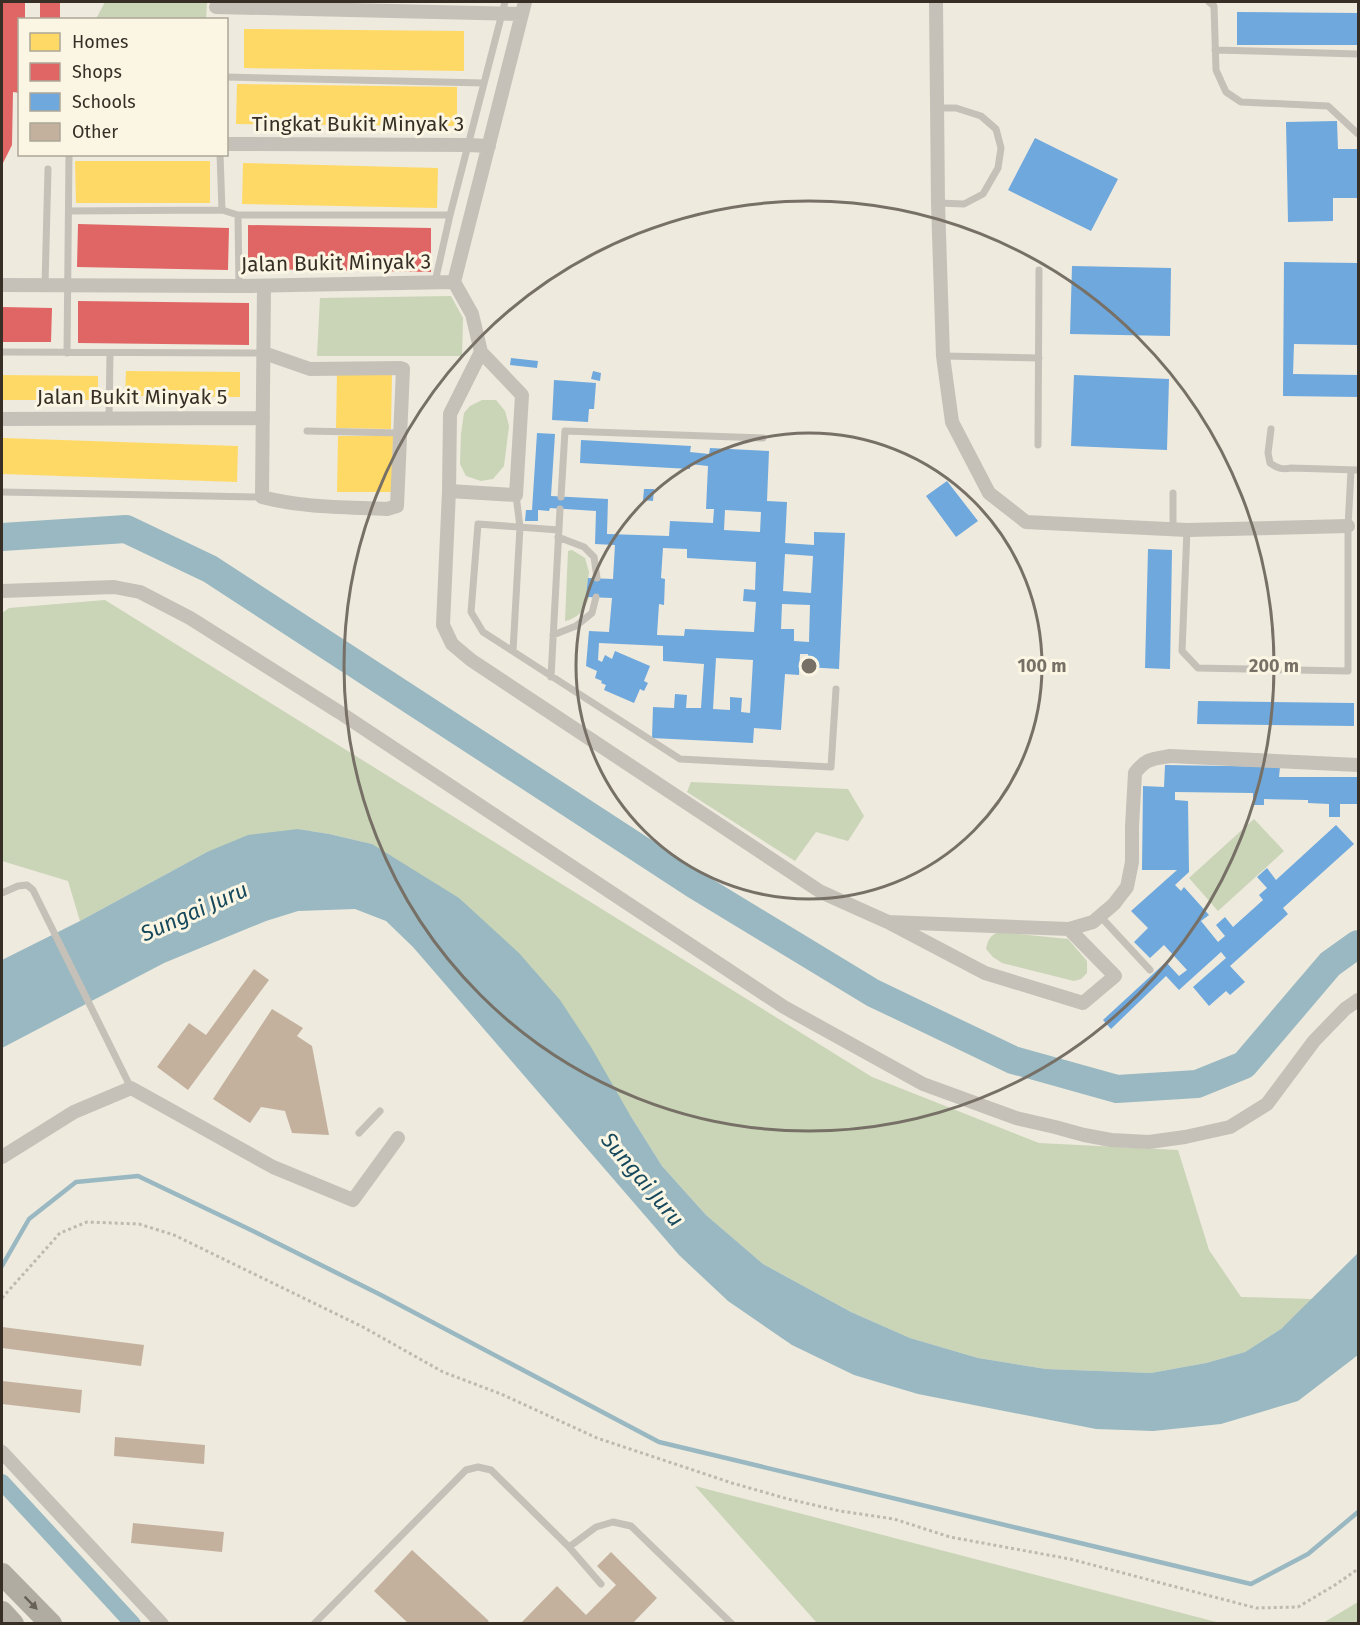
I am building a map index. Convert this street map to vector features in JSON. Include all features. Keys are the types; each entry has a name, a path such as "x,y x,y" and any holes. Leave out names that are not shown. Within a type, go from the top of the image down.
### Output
{"highway":[{"path":"2,1574 51,1623"},
{"path":"2,1612 13,1623"}],"street":[{"path":"936,2 938,203 943,356 952,422 989,493 1026,522 1180,530 1348,526"},
{"path":"216,7 524,8"},
{"name":"Jalan Bukit Minyak 3","path":"2,285 264,286 454,282 524,8"},
{"name":"Tingkat Bukit Minyak 3","path":"228,144 489,146"},
{"path":"449,491 516,495 522,395 481,352 472,314 454,282"},
{"path":"264,286 262,497 305,505 387,509 397,506 403,369 310,369 264,353"},
{"path":"481,352 450,414 443,625 452,644 471,660 821,892 888,922 985,973 1083,1003 1115,976 1069,929"},
{"name":"Jalan Bukit Minyak 5","path":"2,419 263,418"},
{"path":"2,591 98,586 140,592 190,618 339,712 784,1007 923,1084 1016,1118 1111,1140 1149,1142 1230,1127 1267,1104 1314,1041 1345,1009 1359,1000"},
{"path":"888,922 1069,929 1093,922 1114,904 1127,887 1132,862 1135,773 1148,759 1170,756 1359,765"},
{"path":"2,1156 74,1113 131,1088 273,1167 353,1200 398,1138"},
{"path":"2,1452 162,1623"}],"lane":[{"path":"1209,2 1214,6 1216,70 1226,92 1241,102 1328,106 1359,134"},
{"path":"435,282 504,7"},
{"path":"1215,50 1359,54"},
{"path":"228,77 484,82"},
{"path":"937,108 956,108 981,116 996,129 1001,148 998,168 982,194 964,204 938,203"},
{"path":"68,353 69,156"},
{"path":"220,156 222,210"},
{"path":"45,285 48,169"},
{"path":"69,211 222,210 238,215 450,215"},
{"path":"238,215 238,286"},
{"path":"1038,445 1039,270"},
{"path":"2,352 264,353"},
{"path":"109,418 110,353"},
{"path":"943,356 1039,358"},
{"path":"1173,493 1180,530 1182,651 1198,668 1348,670 1348,526 1355,470 1283,470 1276,467 1270,463 1268,453 1271,429"},
{"path":"307,430 400,433"},
{"path":"561,497 565,431 764,438"},
{"path":"2,492 262,497"},
{"path":"513,651 520,528 516,495"},
{"path":"551,677 560,509"},
{"path":"597,578 594,557 584,546 558,533 478,524 471,612 483,632 680,759 831,767 836,689"},
{"path":"553,635 576,626 592,613 596,597"},
{"path":"2,893 27,885 33,890 131,1088"},
{"path":"1100,916 1150,970"},
{"path":"359,1133 380,1111"},
{"path":"314,1623 466,1470 478,1467 492,1470 569,1547 601,1584"},
{"path":"569,1547 596,1527 613,1522 631,1526 732,1623"}],"path":[{"path":"2,1298 60,1233 87,1222 139,1224 174,1235 363,1327 443,1372 501,1394 597,1438 788,1499 840,1511 894,1519 950,1536 1070,1559 1256,1608 1298,1607 1359,1569"}],"green space":[{"path":"105,2 207,2 206,18 97,18"},
{"path":"451,296 463,318 462,356 317,356 320,298"},
{"path":"482,400 496,400 505,411 509,426 504,466 493,479 481,481 466,476 460,464 464,413 470,406"},
{"path":"572,550 585,558 589,572 586,596 589,597 580,613 565,621 568,551"},
{"path":"105,600 872,1077 1039,1143 1178,1150 1209,1250 1241,1297 1313,1299 1281,1329 1245,1352 1206,1363 1151,1373 1046,1369 978,1358 910,1338 851,1312 763,1264 706,1215 662,1166 630,1115 372,844 298,829 207,852 80,921 68,881 2,861 2,613 9,608"},
{"path":"691,782 848,789 864,816 848,841 816,832 795,861 687,792"},
{"path":"1254,819 1284,851 1218,911 1189,878"},
{"path":"999,932 1068,939 1087,961 1087,973 1081,979 1074,981 1002,963 986,949 990,938"},
{"path":"695,1486 1220,1623 817,1623"},
{"path":"1358,1602 1358,1623 1323,1623"}],"water":[{"name":"Sungai Juru","path":"298,829 372,844 459,898 519,953 560,1000 591,1047 662,1166 706,1215 763,1264 851,1312 910,1338 978,1358 1046,1369 1151,1373 1206,1363 1245,1352 1281,1329 1358,1253 1358,1355 1298,1401 1221,1424 1153,1431 1096,1429 918,1394 854,1375 792,1345 728,1301 679,1255 413,947 386,921 355,909 298,911 266,921 164,963 2,1048 2,960 80,921 207,852 248,835"}],"building: Homes":[{"path":"244,29 464,31 464,71 244,68"},
{"path":"237,84 457,87 457,126 236,124"},
{"path":"75,161 210,161 210,203 76,203"},
{"path":"243,163 438,168 437,208 242,204"},
{"path":"126,371 240,372 240,397 125,396"},
{"path":"337,372 392,373 391,429 336,428"},
{"path":"2,375 98,376 98,400 2,400"},
{"path":"338,436 393,436 392,492 337,492"},
{"path":"3,438 238,446 237,482 2,474"}],"building: Shops":[{"path":"2,2 25,2 25,18 18,18 18,93 13,92 12,145 2,165"},
{"path":"40,2 60,2 60,18 40,18"},
{"path":"78,224 229,228 228,270 77,267"},
{"path":"248,225 431,228 431,272 248,269"},
{"path":"78,301 249,303 249,345 78,343"},
{"path":"2,307 52,308 51,342 2,342"}],"building: Schools":[{"path":"1237,12 1358,13 1358,45 1237,45"},
{"path":"1337,121 1338,149 1358,149 1358,198 1333,198 1333,221 1288,222 1286,122"},
{"path":"1035,138 1118,179 1091,231 1008,190"},
{"path":"1284,262 1358,263 1358,345 1294,344 1293,374 1358,375 1358,397 1283,396"},
{"path":"1072,266 1171,268 1170,336 1070,334"},
{"path":"511,358 538,361 537,368 510,365"},
{"path":"593,371 601,373 600,381 591,379"},
{"path":"1074,375 1169,379 1167,450 1071,446"},
{"path":"554,380 596,383 594,409 589,409 588,422 552,420"},
{"path":"537,433 555,434 551,496 608,499 607,534 669,536 670,521 713,523 714,509 706,509 708,466 690,464 690,469 580,463 581,440 691,446 690,452 709,454 710,448 769,451 767,501 787,502 785,543 814,545 814,532 845,533 839,669 807,667 808,654 800,654 799,675 785,674 781,730 754,728 753,743 652,738 653,707 674,708 675,694 687,695 686,708 701,708 704,664 663,661 663,646 599,643 598,660 602,662 605,655 612,659 615,651 650,666 644,681 648,683 644,691 640,689 634,703 604,690 606,685 595,678 597,671 586,666 589,631 609,632 612,598 586,597 588,578 613,579 615,545 595,544 596,511 550,508 549,511 538,510 538,521 525,521 526,510 532,510","holes":["725,510 761,512 760,532 724,530","663,548 687,549 687,558 756,562 755,590 744,589 743,601 756,602 754,632 685,629 684,636 657,635 659,604 664,605 665,579 661,578","785,554 813,556 811,593 783,591","782,604 810,605 809,642 794,641 794,629 781,629","716,658 753,660 750,713 741,712 742,698 730,697 730,710 713,709"]},
{"path":"947,481 978,521 956,537 926,496"},
{"path":"644,489 654,489 653,501 643,500"},
{"path":"1148,549 1172,550 1170,669 1145,668"},
{"path":"1198,701 1354,703 1354,726 1197,724"},
{"path":"1165,765 1280,767 1279,777 1358,777 1358,804 1340,804 1340,817 1329,817 1329,804 1308,803 1308,800 1264,799 1264,805 1253,805 1253,793 1175,792 1175,800 1188,801 1189,872 1175,885 1181,891 1184,887 1209,915 1201,921 1218,942 1225,936 1216,925 1225,917 1233,927 1263,900 1259,895 1267,888 1257,877 1267,868 1276,880 1336,825 1354,844 1283,908 1288,914 1230,966 1245,982 1230,995 1226,991 1209,1006 1193,987 1226,958 1221,952 1179,990 1166,976 1111,1029 1103,1020 1166,962 1179,976 1187,970 1164,945 1150,958 1134,942 1148,928 1131,911 1177,870 1142,870 1143,786 1164,787"}],"building: Other":[{"path":"254,969 269,980 188,1090 157,1067 189,1023 206,1035"},
{"path":"272,1009 303,1028 297,1036 312,1046 329,1135 292,1133 285,1111 261,1107 250,1123 213,1099"},
{"path":"2,1327 144,1345 141,1366 2,1348"},
{"path":"2,1381 82,1390 80,1413 2,1404"},
{"path":"115,1437 205,1445 204,1464 114,1456"},
{"path":"133,1523 224,1532 222,1552 131,1543"},
{"path":"412,1550 489,1621 486,1624 409,1624 374,1591"},
{"path":"611,1552 657,1598 632,1624 520,1624 557,1586 586,1615 616,1585 597,1566"}],"waterway":[{"path":"2,537 126,529 210,569 695,885 873,993 1013,1060 1117,1089 1197,1084 1244,1065 1330,964 1358,944"},
{"path":"2,1266 29,1219 76,1182 138,1176 381,1295 659,1442 1251,1584 1308,1554 1358,1512"},
{"path":"2,1482 133,1624"}]}
